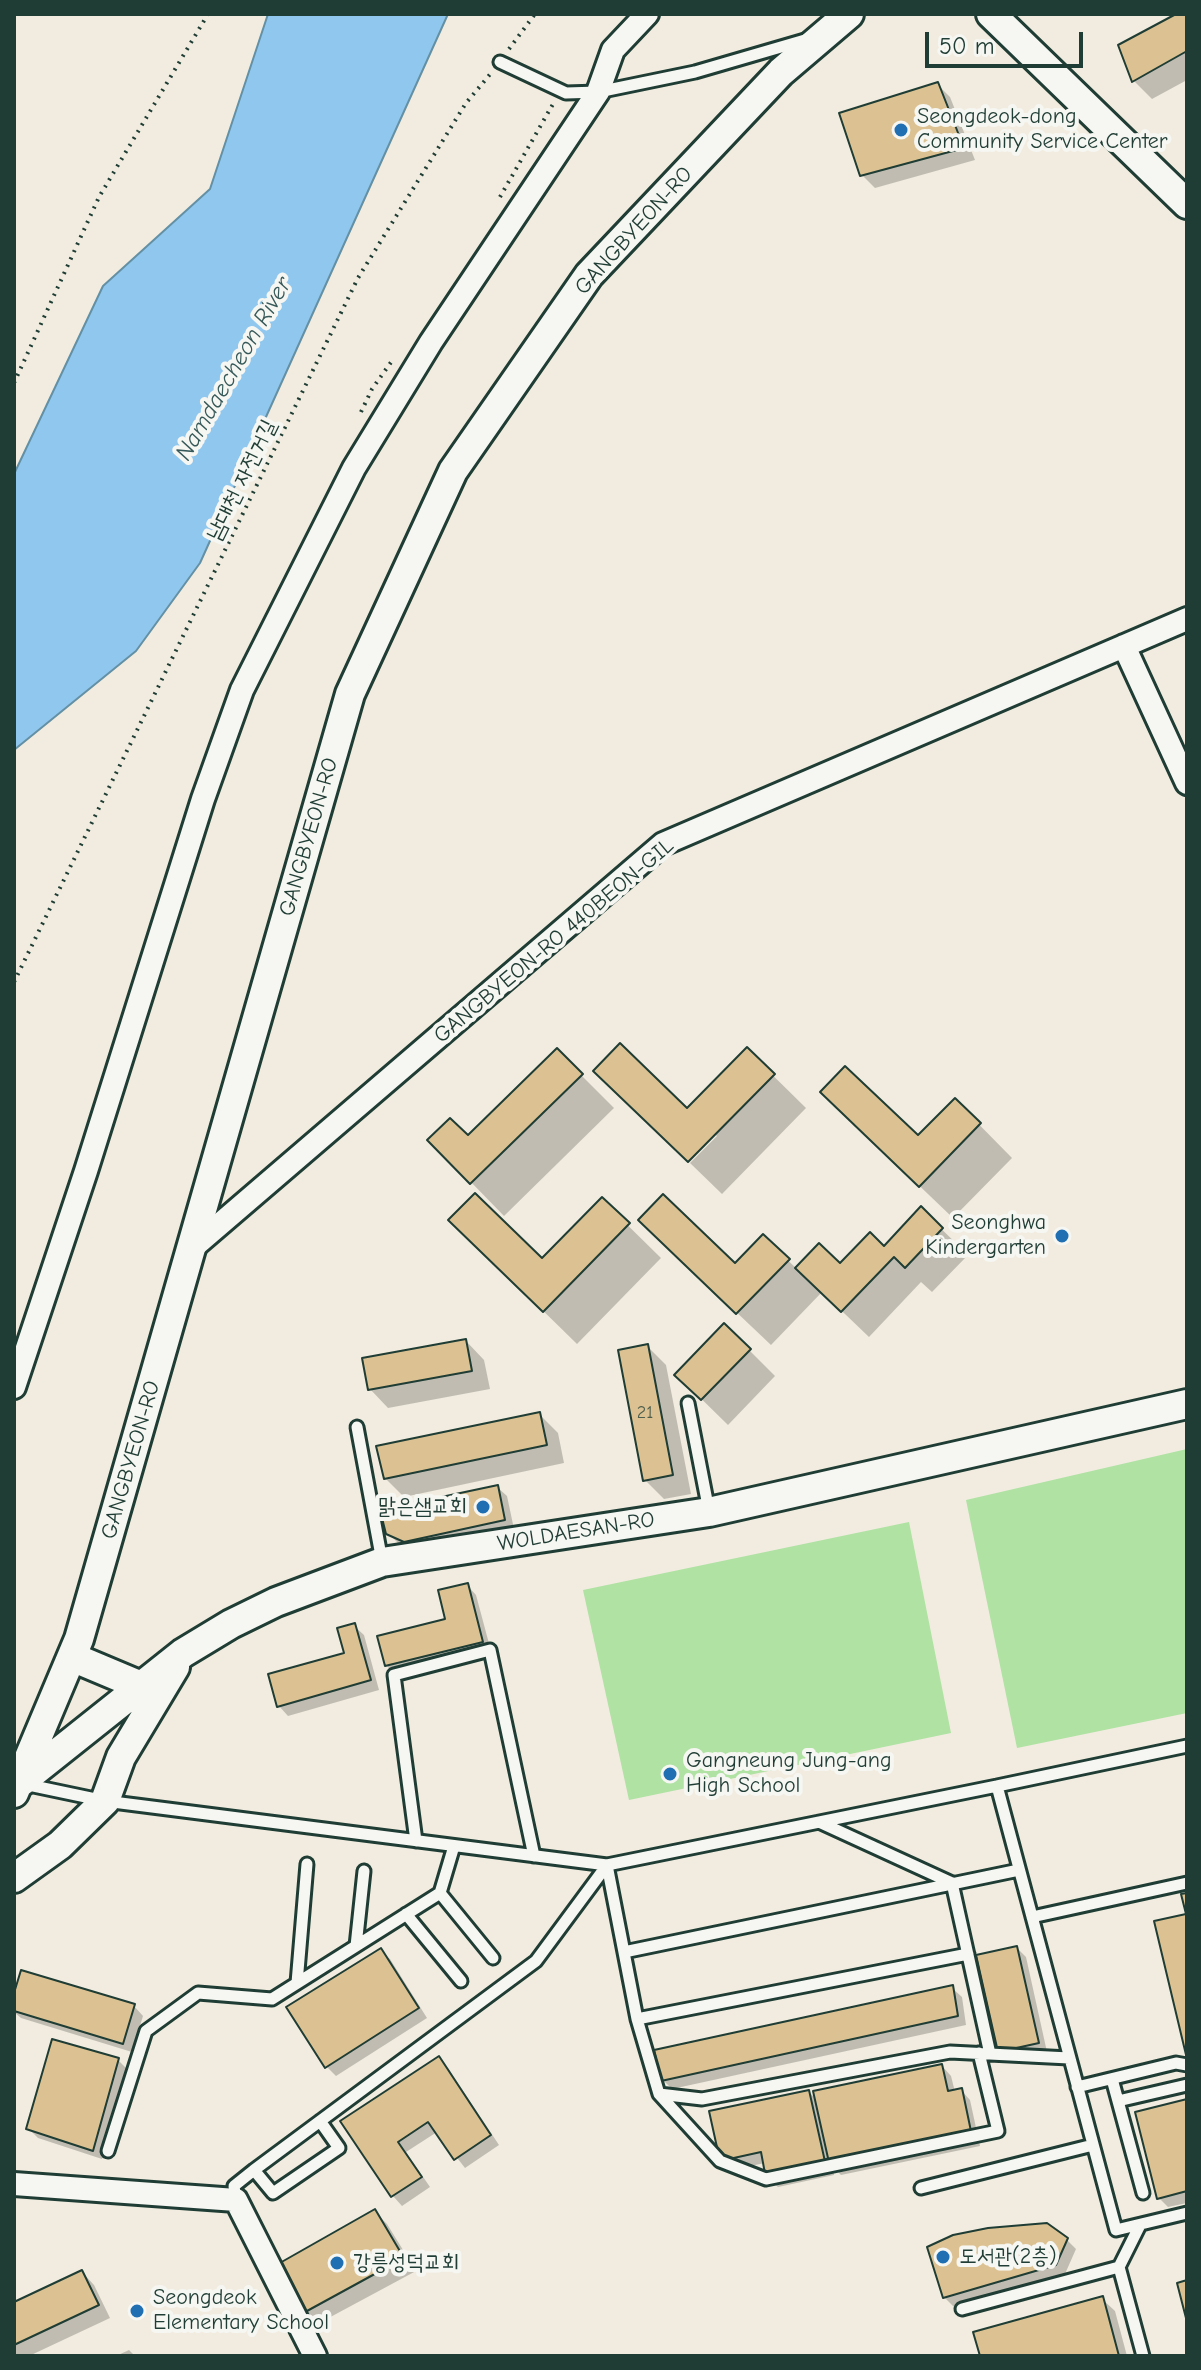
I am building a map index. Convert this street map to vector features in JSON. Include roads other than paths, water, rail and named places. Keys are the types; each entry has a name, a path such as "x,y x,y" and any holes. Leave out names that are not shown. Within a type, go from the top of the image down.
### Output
{"street":[{"path":"14,1387 86,1171 203,799 242,690 361,455 431,342 598,92 613,50 647,14"},
{"name":"GANGBYEON-RO","path":"17,1788 84,1624 350,694 453,471 589,275 781,72 849,14"},
{"path":"991,14 1187,204"},
{"name":"GANGBYEON-RO 440BEON-GIL","path":"191,1249 663,844 1187,619"},
{"path":"1124,646 1187,783"},
{"name":"WOLDAESAN-RO","path":"17,1788 183,1653 276,1602 382,1562 709,1512 1187,1404"},
{"path":"14,1878 60,1845 105,1801 121,1757 183,1653"},
{"path":"72,1657 141,1686"},
{"path":"14,2184 236,2200 315,2356"}],"lane":[{"path":"500,62 566,93 598,92 695,72 824,35"},
{"path":"688,1403 709,1512"},
{"path":"357,1427 382,1562"},
{"path":"416,1841 394,1675 490,1650 534,1856"},
{"path":"17,1788 607,1865 1187,1746"},
{"path":"997,1786 1116,2230 1187,2213"},
{"path":"818,1822 952,1883"},
{"path":"108,2151 146,2031 198,1993 272,1999 440,1893 454,1846"},
{"path":"297,1983 307,1864"},
{"path":"607,1865 637,2019 659,2094 720,2161 766,2179 998,2131 968,1954 952,1883"},
{"path":"236,2200 234,2186 254,2170 536,1961 607,1865"},
{"path":"624,1952 1019,1870"},
{"path":"356,1946 364,1871"},
{"path":"1032,1917 1187,1883"},
{"path":"440,1893 493,1958"},
{"path":"406,1914 461,1981"},
{"path":"637,2019 968,1954"},
{"path":"659,2094 702,2099 950,2052 1069,2058"},
{"path":"1077,2087 1176,2063 1187,2065"},
{"path":"1112,2079 1143,2193"},
{"path":"1118,2101 1187,2085"},
{"path":"254,2170 273,2193 339,2148 320,2121"},
{"path":"921,2188 1093,2145"},
{"path":"1140,2225 1119,2267 1143,2356"},
{"path":"962,2309 1119,2267"}],"water":[{"name":"Namdaecheon River","path":"268,14 448,14 200,563 136,651 14,750 14,474 103,286 210,189"}],"place":[{"name":"Seongdeok-dong Community Service Center","path":"901,130"},
{"name":"Seonghwa Kindergarten","path":"1062,1236"},
{"name":"맑은샘교회","path":"483,1507"},
{"name":"Gangneung Jung-ang High School","path":"670,1774"},
{"name":"도서관(2층)","path":"943,2257"},
{"name":"강릉성덕교회","path":"337,2263"},
{"name":"Seongdeok Elementary School","path":"137,2311"}]}
